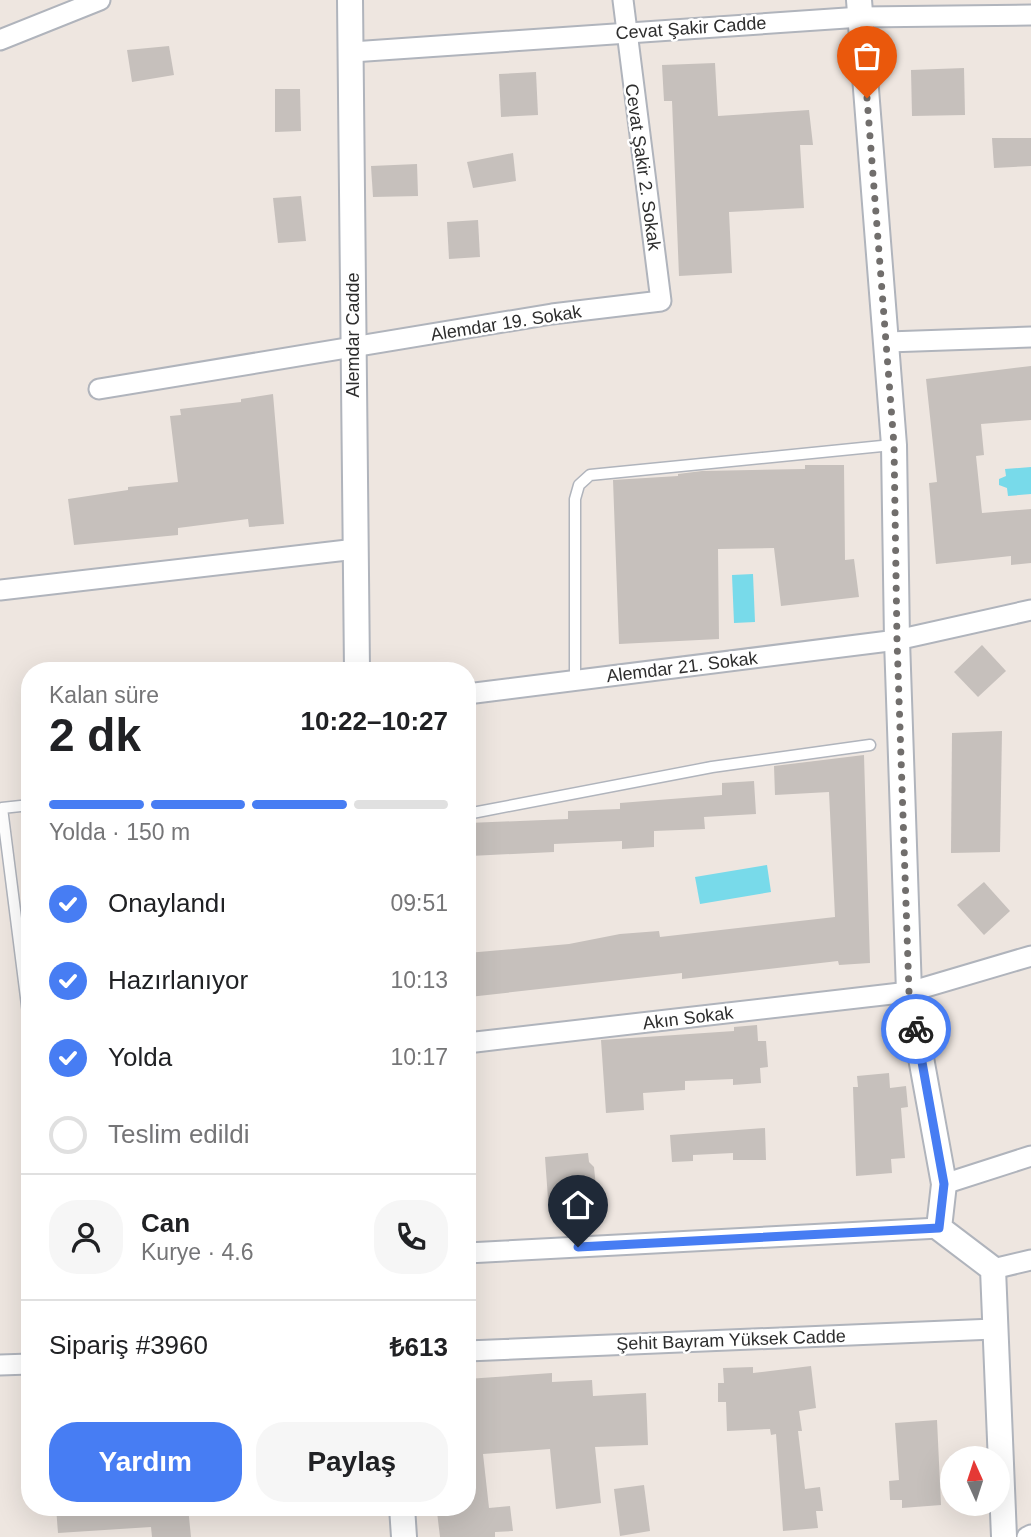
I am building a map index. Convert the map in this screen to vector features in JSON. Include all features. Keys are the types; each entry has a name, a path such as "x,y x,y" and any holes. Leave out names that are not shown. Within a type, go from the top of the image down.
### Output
{"street":[{"path":"0,40 100,0"},
{"name":"Alemdar Cadde","path":"350,0 357,662"},
{"name":"Cevat Şakir 2. Sokak","path":"623,0 625,33 661,301"},
{"path":"860,8 894,445 897,640 909,992 944,1184 939,1228"},
{"name":"Cevat Şakir Cadde","path":"352,51 625,33 860,8 1031,15"},
{"name":"Alemdar 19. Sokak","path":"99,389 552,314 661,301"},
{"path":"888,342 1031,337"},
{"path":"0,590 356,549"},
{"name":"Alemdar 21. Sokak","path":"476,693 897,640 1031,610"},
{"name":"Akın Sokak","path":"476,1042 909,992 1031,956"},
{"path":"944,1184 1031,1156"},
{"path":"476,1253 939,1228 993,1269"},
{"path":"993,1269 1031,1260"},
{"path":"993,1269 1004,1537"},
{"name":"Şehit Bayram Yüksek Cadde","path":"476,1351 994,1329"},
{"path":"0,1365 21,1364"},
{"path":"403,1516 404,1537"}],"lane":[{"path":"575,680 575,499 579,485 590,475 894,445"},
{"path":"476,812 712,768 870,745"},
{"path":"21,806 2,808 21,958"}],"water":[{"path":"1031,467 1031,494 1008,496 1007,488 999,485 999,479 1006,476 1005,469"},
{"path":"753,574 755,622 734,623 732,575"},
{"path":"767,865 771,892 700,904 695,877"}],"building":[{"path":"169,46 174,75 132,82 127,50"},
{"path":"715,63 718,116 809,110 813,145 800,145 804,208 729,212 732,273 679,276 672,101 664,101 662,65"},
{"path":"964,68 965,115 912,116 911,70"},
{"path":"536,72 538,115 501,117 499,74"},
{"path":"275,89 300,89 301,131 275,132"},
{"path":"992,138 1031,138 1031,166 994,168"},
{"path":"513,153 516,181 473,188 467,162"},
{"path":"417,164 418,196 373,197 371,166"},
{"path":"301,196 306,241 278,243 273,198"},
{"path":"478,220 480,257 449,259 447,222"},
{"path":"1031,366 1031,420 981,424 984,455 976,456 982,513 1031,509 1031,563 1011,565 1011,556 936,564 929,483 937,482 926,379"},
{"path":"273,394 284,524 249,527 248,519 178,528 178,535 74,545 68,499 128,490 128,487 178,482 170,416 181,415 180,409 241,402 241,399"},
{"path":"805,465 844,465 845,560 854,559 859,597 781,606 774,548 718,549 719,639 619,644 613,480 678,476 702,471 805,469"},
{"path":"982,645 1006,671 978,697 954,672"},
{"path":"1002,731 1000,852 951,853 952,733"},
{"path":"864,755 870,963 839,965 838,961 682,979 682,973 476,996 476,952 569,944 620,934 659,931 660,937 835,917 829,792 775,795 774,766"},
{"path":"754,781 756,814 704,817 705,829 654,831 654,847 622,849 622,841 554,844 554,852 476,856 476,823 568,819 568,811 620,809 620,803 722,795 722,783"},
{"path":"984,882 1010,911 984,935 957,905"},
{"path":"757,1025 758,1041 766,1041 768,1067 760,1068 761,1083 733,1085 733,1079 685,1081 685,1090 643,1093 644,1110 606,1113 601,1040 734,1031 734,1027"},
{"path":"889,1073 890,1088 906,1086 908,1107 901,1108 905,1158 891,1159 892,1173 856,1176 853,1087 858,1087 857,1076"},
{"path":"765,1128 766,1160 733,1160 733,1153 693,1155 693,1161 672,1162 670,1135"},
{"path":"588,1153 589,1162 594,1167 598,1208 549,1213 545,1157"},
{"path":"811,1366 816,1408 799,1411 802,1431 798,1431 805,1489 820,1487 823,1511 816,1511 818,1528 783,1531 776,1434 771,1435 770,1429 727,1431 726,1402 718,1402 718,1383 724,1383 723,1368 753,1367 753,1373"},
{"path":"552,1373 552,1382 592,1380 593,1396 646,1393 648,1445 595,1447 601,1503 556,1509 550,1449 483,1454 489,1508 510,1506 513,1531 495,1532 495,1537 440,1537 437,1516 476,1516 476,1378"},
{"path":"937,1420 940,1505 902,1508 902,1500 890,1500 889,1481 899,1480 895,1423"},
{"path":"644,1485 650,1531 620,1536 614,1489"},
{"path":"57,1516 189,1516 191,1537 152,1537 151,1527 58,1533"}],"way so far":[{"path":"867,98 894,445 897,640 909,992 916,1029"}],"route":[{"path":"578,1247 939,1228 944,1184 916,1029"}]}
